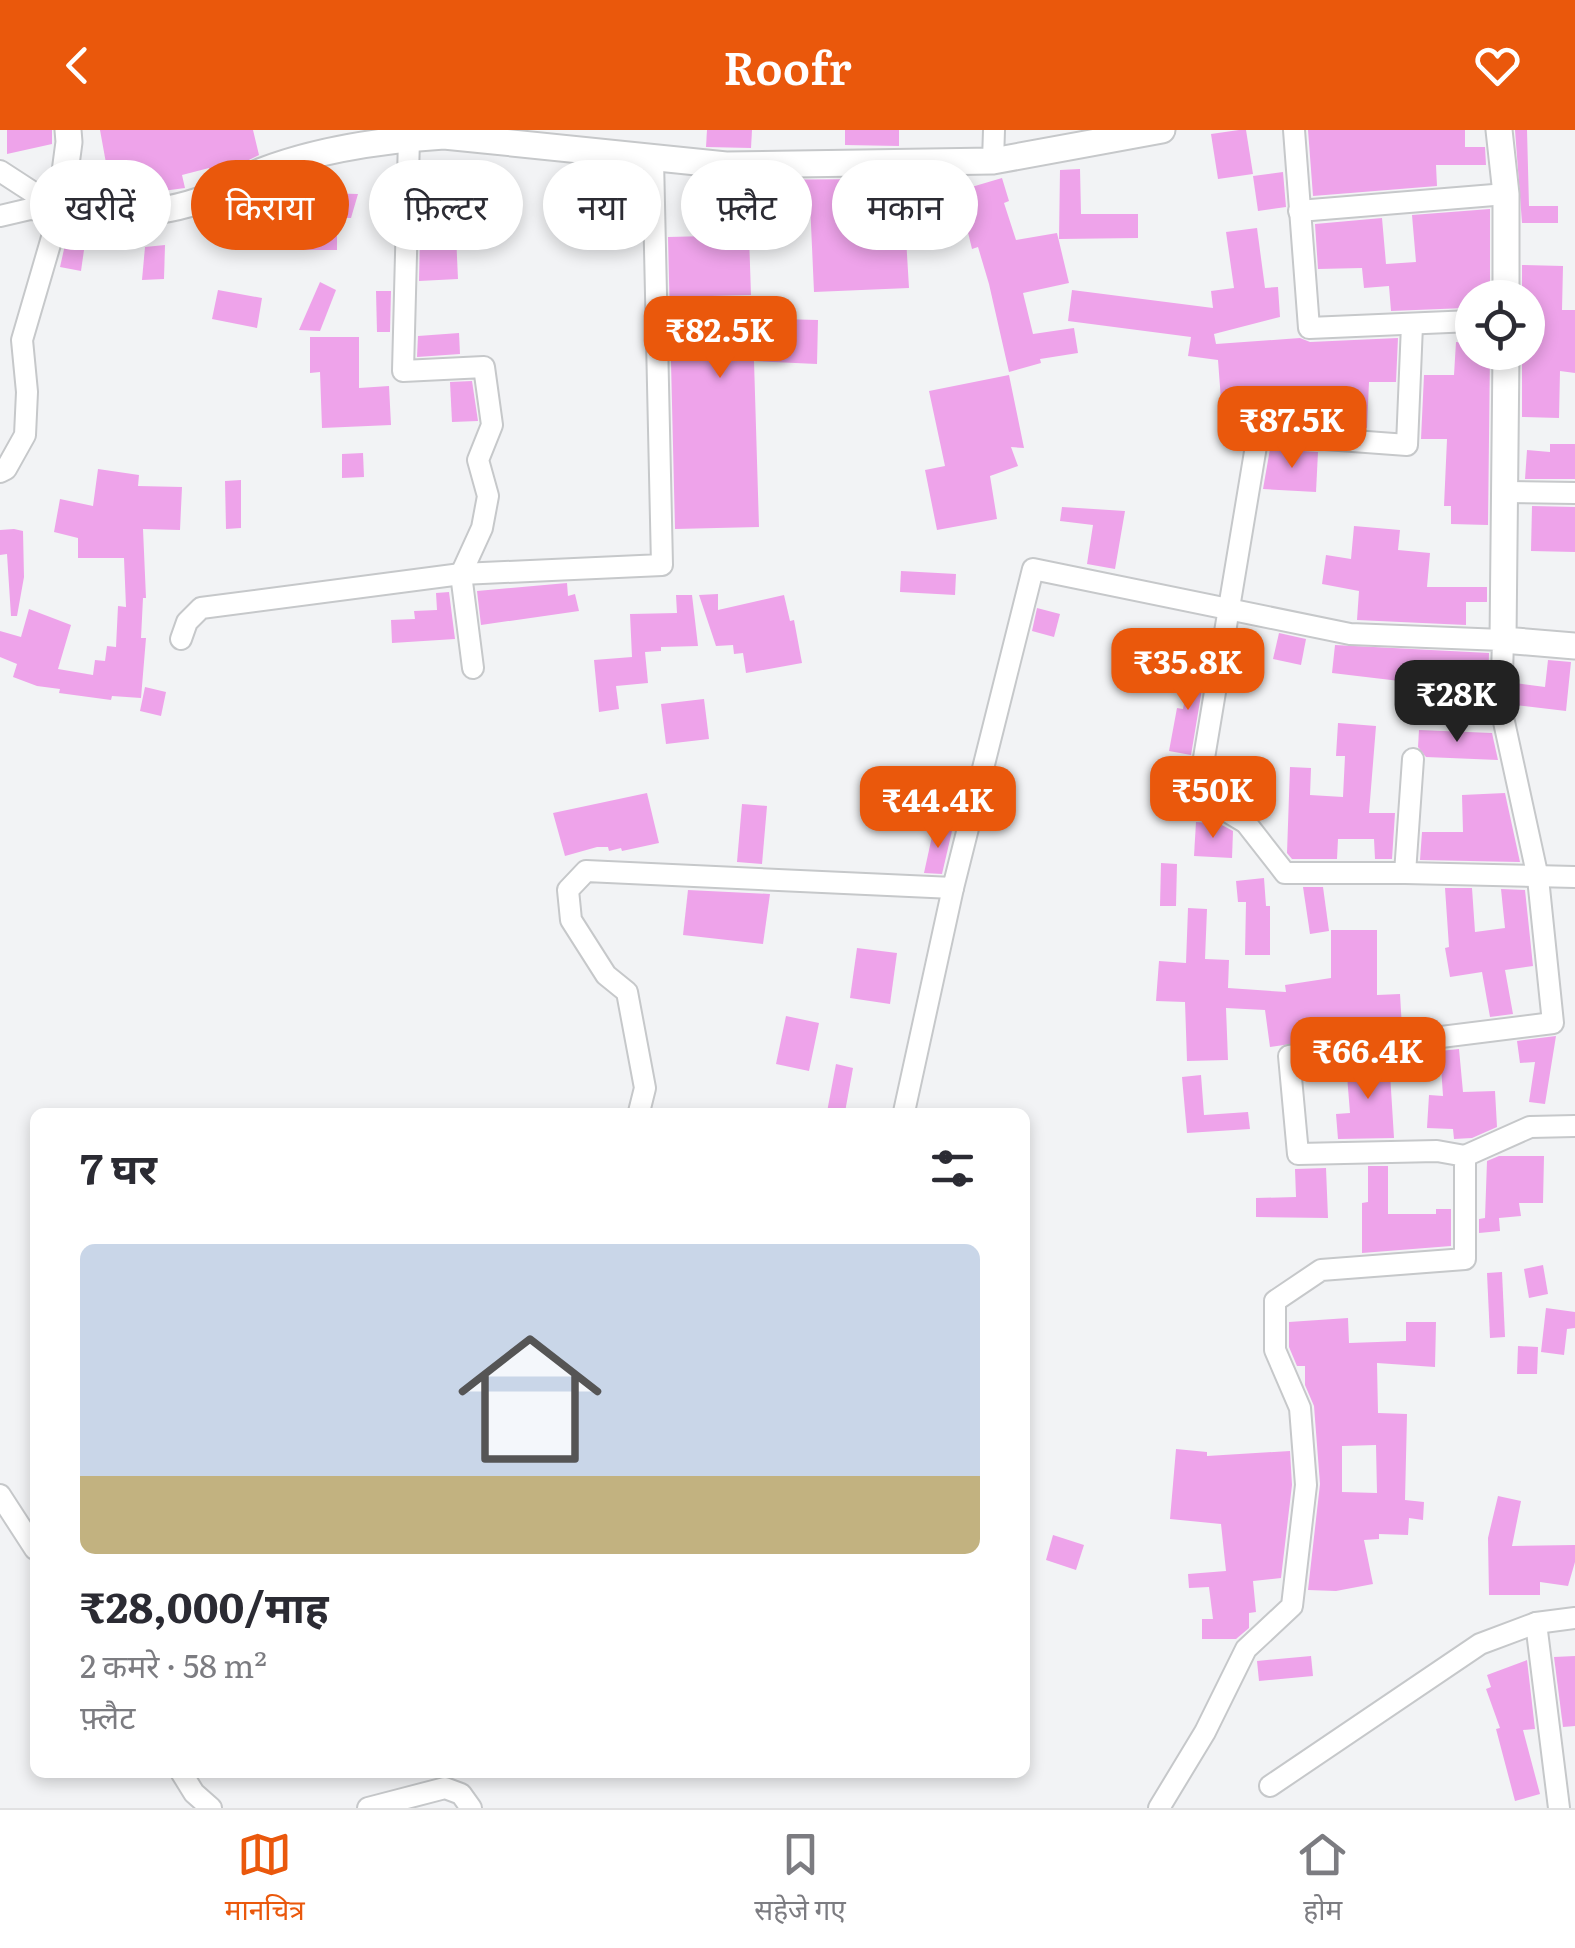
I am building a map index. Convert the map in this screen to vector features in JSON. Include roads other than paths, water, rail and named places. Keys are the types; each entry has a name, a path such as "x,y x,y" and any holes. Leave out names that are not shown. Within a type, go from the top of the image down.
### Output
{"street":[{"path":"65,160 68,130"},
{"path":"993,161 994,130"},
{"path":"1294,130 1309,328 1455,323"},
{"path":"1500,130 1506,194 1506,280"},
{"path":"171,207 199,201 263,171 340,149 444,133 726,165 993,161 1156,131"},
{"path":"410,138 404,371 484,367 492,425 478,460 488,496 482,528 461,574 472,668"},
{"path":"181,639 187,622 201,608 461,574 662,564 653,159"},
{"path":"0,172 30,191"},
{"path":"1299,212 1506,194"},
{"path":"0,216 30,210"},
{"path":"0,472 6,469 24,434 28,392 22,340 48,250"},
{"path":"1412,325 1407,445 1258,434 1198,794 1246,824 1285,874 1406,872 1575,878"},
{"path":"1506,370 1501,708 1538,878 1553,1023 1290,1056 1298,1154 1437,1152 1464,1156 1530,1127 1575,1126"},
{"path":"1505,492 1575,493"},
{"path":"905,1108 953,888 1033,569 1350,634 1575,646"},
{"path":"1406,872 1412,760"},
{"path":"639,1108 645,1088 627,992 606,975 570,920 568,890 586,870 953,888"},
{"path":"1159,1808 1205,1732 1246,1649 1292,1606 1306,1485 1300,1408 1275,1350 1274,1301 1321,1270 1464,1259 1464,1156"},
{"path":"0,1495 30,1540"},
{"path":"1270,1786 1480,1644 1536,1623 1575,1618"},
{"path":"1536,1623 1559,1808"},
{"path":"185,1778 211,1808"},
{"path":"368,1808 445,1788 461,1794 470,1808"}]}
